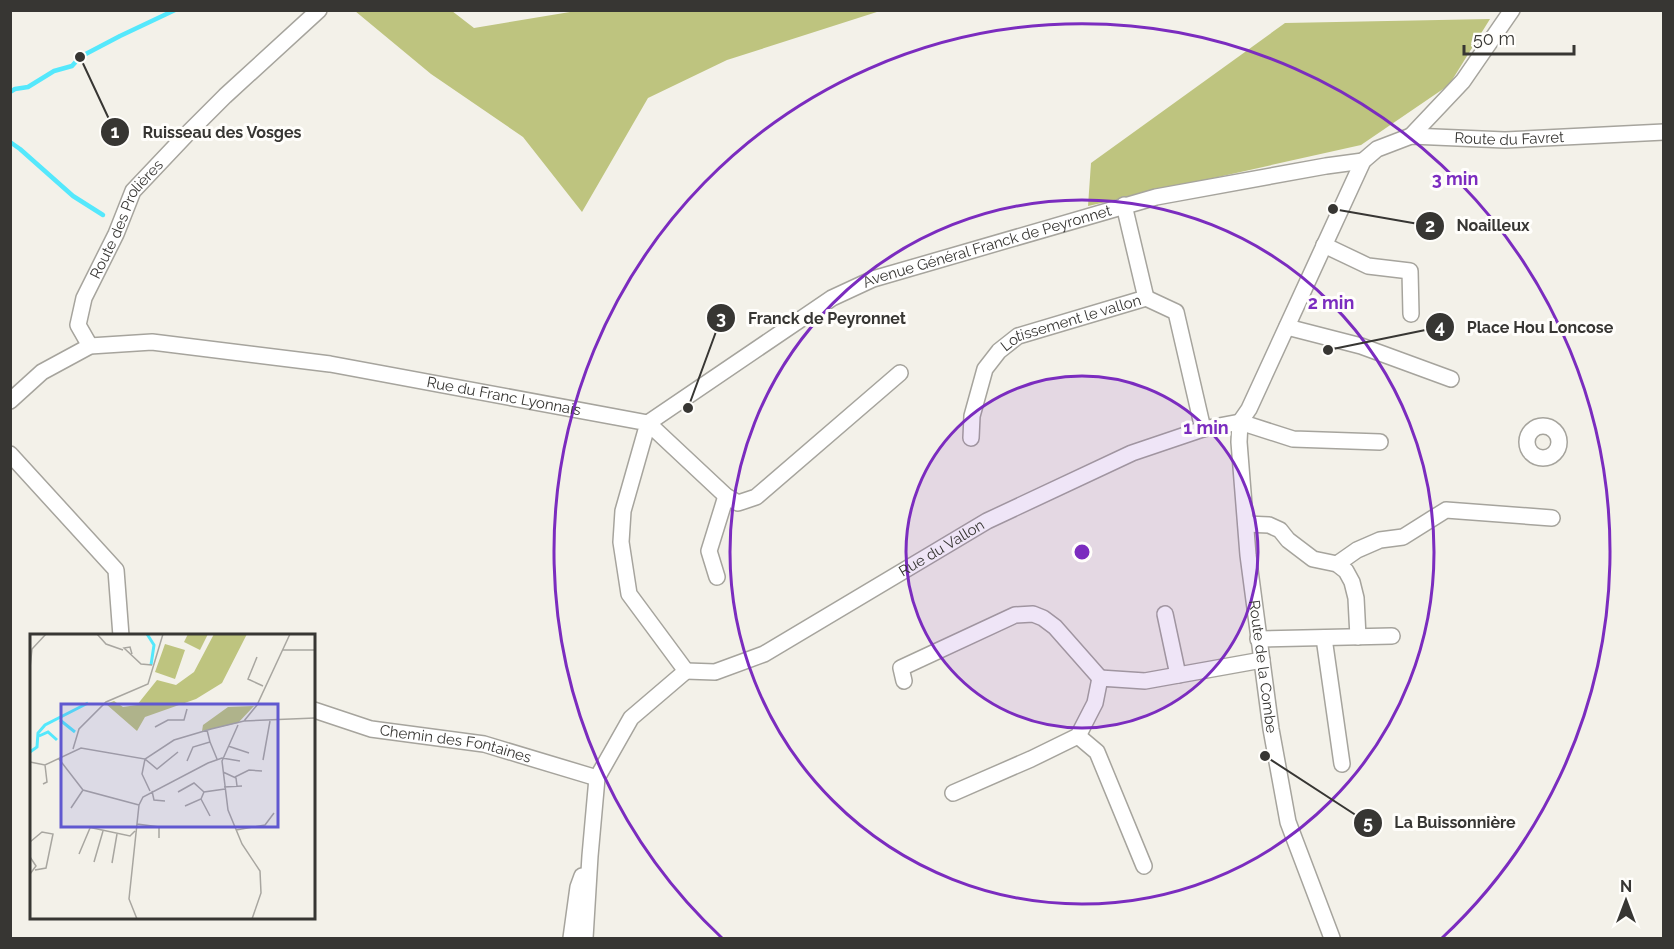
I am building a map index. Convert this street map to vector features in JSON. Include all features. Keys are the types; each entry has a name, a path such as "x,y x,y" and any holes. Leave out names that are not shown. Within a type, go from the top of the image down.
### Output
{"street":[{"name":"Route des Prolières","path":"90,346 78,325 84,298 116,234 133,191 225,96 319,10"},
{"path":"1411,136 1463,81 1512,10"},
{"name":"Route du Favret","path":"1364,161 1377,149 1411,136 1505,140 1664,132"},
{"path":"1364,161 1249,409 1240,422 1293,439 1380,442"},
{"name":"Avenue Général Franck de Peyronnet","path":"648,423 832,298 873,279 1155,196 1340,163 1364,161"},
{"name":"Lotissement le vallon","path":"971,438 972,416 985,369 999,351 1018,336 1146,298 1124,205"},
{"path":"1324,245 1368,266 1410,271 1411,314"},
{"path":"1146,298 1176,312 1203,429"},
{"path":"1287,327 1361,346 1450,379"},
{"name":"Rue du Franc Lyonnais","path":"90,346 152,342 330,364 648,423"},
{"path":"10,401 42,372 90,346"},
{"path":"585,939 597,778 631,718 686,672 629,594 621,542 623,511 648,423 726,496 738,503 756,497 900,373"},
{"name":"Rue du Vallon","path":"686,672 715,672 764,654 987,522 1132,453 1203,429 1240,422"},
{"name":"Route de la Combe","path":"1240,422 1239,442 1248,555 1271,729 1288,822 1332,939"},
{"path":"10,454 116,570 120,634"},
{"path":"717,577 709,551 726,496"},
{"path":"1337,564 1358,550 1380,540 1403,537 1446,510 1552,518"},
{"path":"1246,524 1269,525 1280,530 1288,540 1313,559 1337,564 1346,571 1352,582 1356,598 1358,637"},
{"path":"904,681 901,668 1015,615 1022,614 1033,614 1055,627 1100,678 1144,681 1262,660"},
{"path":"1165,614 1178,675"},
{"path":"1258,639 1392,636"},
{"path":"1324,638 1342,764"},
{"path":"953,793 1078,736 1095,703 1100,678"},
{"name":"Chemin des Fontaines","path":"315,710 371,729 484,744 597,778"},
{"path":"1078,736 1097,752 1144,866"},
{"path":"571,939 578,887 590,856"}],"green space":[{"path":"582,10 880,11 727,60 648,98 582,212 523,137 431,74 355,11 452,11 474,28"},
{"path":"1490,19 1449,85 1361,145 1088,206 1091,163 1285,23"}],"waterway":[{"path":"10,92 28,87 54,71 72,66 80,57 175,10"},
{"path":"10,142 73,196 103,215"}],"place":[{"name":"Ruisseau des Vosges","path":"80,57"},
{"name":"Noailleux","path":"1333,209"},
{"name":"Place Hou Loncose","path":"1328,350"},
{"name":"Franck de Peyronnet","path":"688,408"},
{"name":"La Buissonnière","path":"1265,756"}]}
